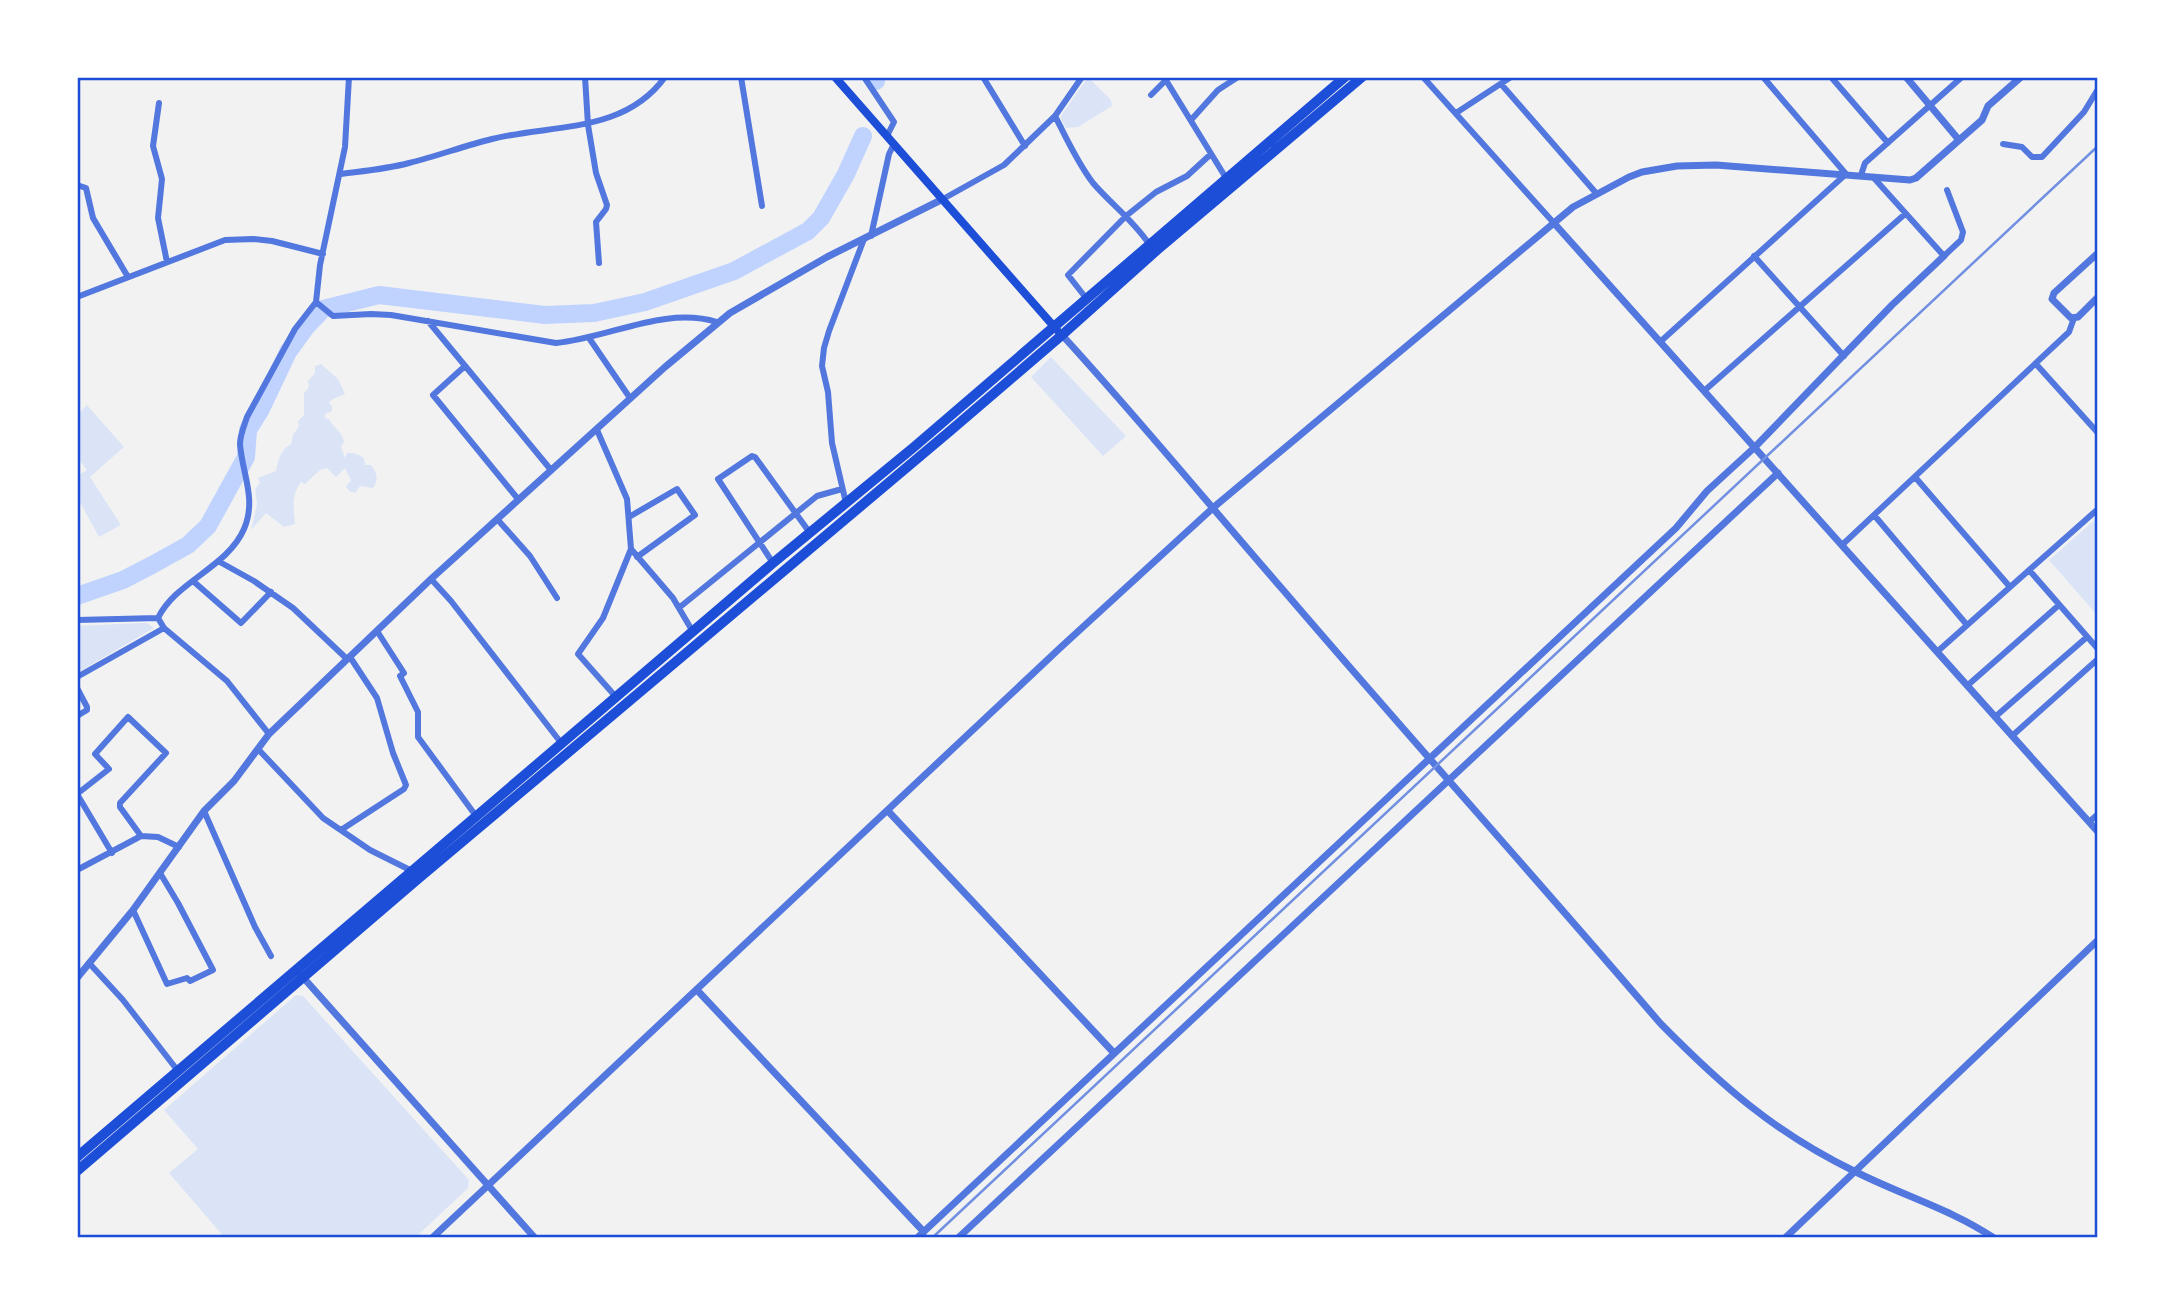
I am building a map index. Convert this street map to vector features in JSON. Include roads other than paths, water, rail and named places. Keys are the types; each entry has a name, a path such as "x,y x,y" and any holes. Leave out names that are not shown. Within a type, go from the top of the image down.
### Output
{"highway":[{"path":"77,1171 476,816 1345,77"},
{"path":"77,1157 178,1071 301,974 1062,335 1157,250 1362,77"}],"main road":[{"path":"835,77 1062,335"}],"street":[{"path":"158,618 162,610 238,541 247,519 249,492 240,443 247,417 295,329 322,306 323,254 345,147 349,77"},
{"path":"585,77 588,125 596,173 607,205 596,222 600,263"},
{"path":"340,174 407,164 494,139 588,125 634,107 655,89 664,77"},
{"path":"741,77 762,206"},
{"path":"864,77 894,122 887,136"},
{"path":"983,77 1025,146"},
{"path":"77,978 134,910 204,811 234,781 269,734 431,579 630,398 717,322 790,278 1004,165 1055,116 1082,77"},
{"path":"1191,120 1218,90 1238,77"},
{"path":"1423,77 2098,832"},
{"path":"1456,113 1511,77"},
{"path":"1763,77 1846,174"},
{"path":"1831,77 1888,143"},
{"path":"1906,77 1959,140"},
{"path":"1861,175 1866,163 1962,77"},
{"path":"432,1238 1214,507 1573,206 1642,172 1677,166 1716,165 1910,180 1916,178 1982,120 1988,106 2021,77"},
{"path":"1152,95 1165,78 1226,178"},
{"path":"1501,84 1596,193"},
{"path":"2003,144 2022,147 2032,158 2042,158 2084,112 2098,89"},
{"path":"159,103 153,146 162,179 158,218 167,261"},
{"path":"1055,116 1075,158 1087,175 1149,244"},
{"path":"846,503 832,443 828,392 822,366 824,348 868,237 894,144"},
{"path":"1086,298 1068,275 1126,216 1156,192 1187,176 1211,153"},
{"path":"1660,342 1846,174"},
{"path":"1873,177 1944,256"},
{"path":"77,185 89,192 93,218 128,277"},
{"path":"917,1238 1676,528 1707,491 1755,447 1961,240 1963,232 1947,190"},
{"path":"1704,391 1905,214"},
{"path":"77,297 216,243 237,239 272,241 323,254"},
{"path":"2074,318 2068,317 2053,302 2053,296 2098,253"},
{"path":"1754,256 1843,356"},
{"path":"1842,545 2036,364 2069,332 2074,318 2098,297"},
{"path":"322,306 333,316 371,314 428,321 542,342 572,342 675,319 702,318 717,322"},
{"path":"428,321 551,470"},
{"path":"1062,335 1139,419 1292,601 1451,780 1660,1023 1692,1055 1749,1107 1777,1128 1855,1172 1938,1206 1994,1238"},
{"path":"589,338 630,398"},
{"path":"2036,364 2098,433"},
{"path":"465,366 433,395 519,499"},
{"path":"597,429 627,499 631,549 603,618 578,654 616,697"},
{"path":"773,563 718,480 752,456 755,457 810,533"},
{"path":"958,1238 1778,473"},
{"path":"1915,477 2010,587"},
{"path":"629,517 677,489 695,515 637,557"},
{"path":"680,607 817,496 842,489"},
{"path":"1938,651 2098,509"},
{"path":"1874,515 1967,625"},
{"path":"497,519 530,556 557,598"},
{"path":"631,549 680,607 693,632"},
{"path":"218,561 293,608 348,658 377,698 393,753 406,785 404,789 341,830"},
{"path":"2029,570 2098,649"},
{"path":"431,579 458,609 562,744"},
{"path":"193,581 241,623 271,592"},
{"path":"1968,685 2059,604"},
{"path":"77,620 158,618"},
{"path":"158,618 164,628 227,681 269,734"},
{"path":"77,677 164,628"},
{"path":"377,631 404,673 400,676 420,717 418,737 476,816"},
{"path":"1995,717 2087,637"},
{"path":"2012,736 2098,659"},
{"path":"77,688 87,707 87,710 77,716"},
{"path":"112,853 77,794 108,769 96,754 128,717 166,753 120,803 120,807 141,836"},
{"path":"258,749 315,810 370,850 414,872"},
{"path":"204,811 255,927 271,956"},
{"path":"888,811 1114,1054"},
{"path":"2089,822 2098,814"},
{"path":"77,870 141,836 158,837 179,847"},
{"path":"134,910 167,984 182,978 190,981 213,970 160,873"},
{"path":"1788,1235 2098,940"},
{"path":"89,963 123,1000 178,1071"},
{"path":"301,974 535,1238"},
{"path":"697,990 924,1232"},
{"path":"1788,1235 1799,1238"}],"waterway":[{"path":"875,77 876,81"},
{"path":"77,596 123,580 152,565 188,545 208,526 246,457 248,430 288,352 323,309 379,295 545,315 594,313 645,302 734,271 808,231 821,218 846,174 863,136"}],"railway":[{"path":"932,1238 2098,146"}]}
